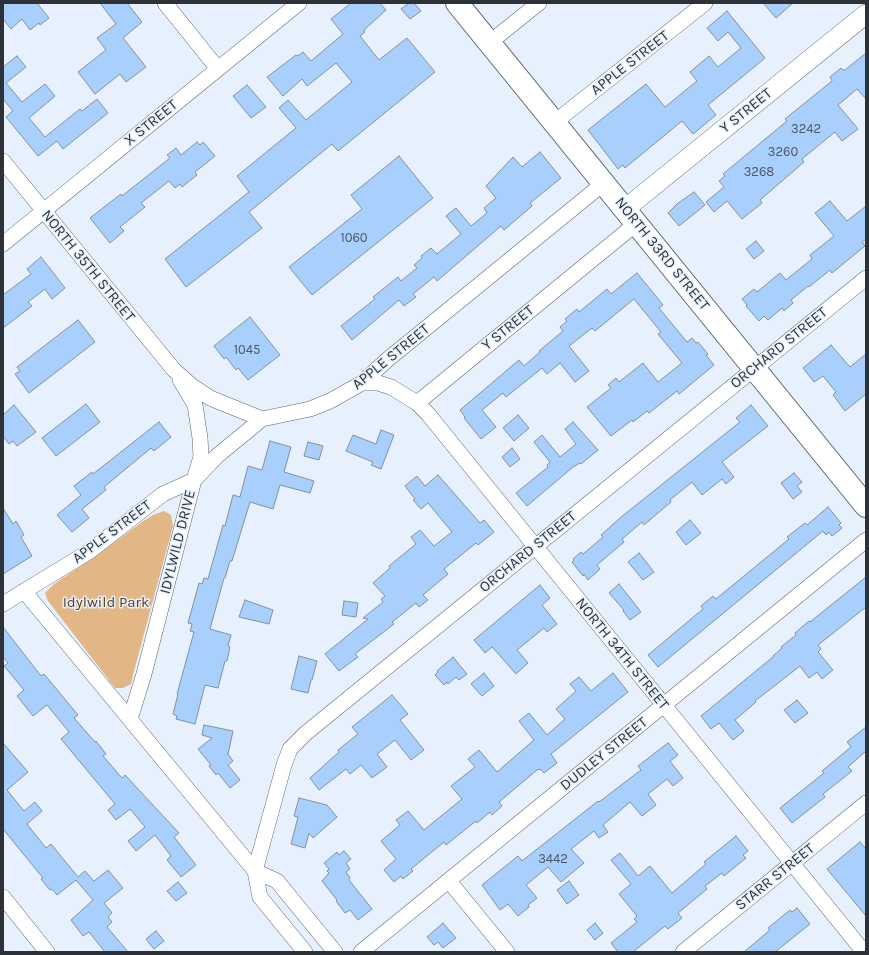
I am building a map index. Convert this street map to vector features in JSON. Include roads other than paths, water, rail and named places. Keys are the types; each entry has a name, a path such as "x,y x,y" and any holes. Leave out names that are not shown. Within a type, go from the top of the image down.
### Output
{"main road":[{"name":"NORTH 33RD STREET","path":"457,3 866,506"}],"street":[{"path":"165,3 218,69"},
{"name":"X STREET","path":"3,244 299,3"},
{"path":"489,42 539,3"},
{"name":"APPLE STREET","path":"555,122 705,3"},
{"name":"Y STREET","path":"418,403 631,216 866,14"},
{"name":"NORTH 35TH STREET","path":"3,161 174,370 192,386 210,398 262,419"},
{"name":"APPLE STREET","path":"3,604 90,551 163,494 194,480 217,456 262,419 310,409 330,401 362,383 387,360 604,183"},
{"name":"ORCHARD STREET","path":"255,871 284,765 290,750 298,740 866,278"},
{"name":"NORTH 35TH STREET","path":"174,370 194,405 197,419 201,457 194,480"},
{"name":"NORTH 34TH STREET","path":"362,383 391,387 418,403 864,952"},
{"name":"IDYLWILD DRIVE","path":"130,719 144,674 194,480"},
{"name":"DUDLEY STREET","path":"361,952 866,540"},
{"path":"24,591 255,871 277,881 335,952"},
{"name":"STARR STREET","path":"683,952 866,803"},
{"path":"255,871 260,897 305,952"},
{"path":"448,881 507,952"},
{"path":"3,898 47,952"}],"park label":[{"name":"Idylwild Park","path":"106,603"}]}
